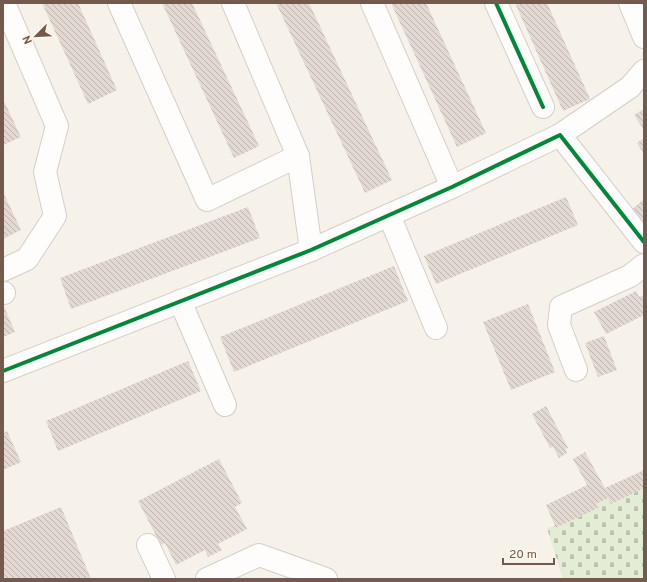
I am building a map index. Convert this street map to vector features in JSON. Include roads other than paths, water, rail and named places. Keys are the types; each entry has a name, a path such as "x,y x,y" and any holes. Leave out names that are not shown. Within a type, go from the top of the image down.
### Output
{"street":[{"path":"3,270 27,259 55,216 45,172 57,126 4,3"},
{"path":"120,3 207,200 298,156"},
{"path":"233,3 298,156 311,250"},
{"path":"372,3 452,187"},
{"path":"496,3 543,107"},
{"path":"630,3 644,37"},
{"path":"3,371 311,250 452,187 560,135 630,87 644,71"},
{"path":"560,135 644,242"},
{"path":"389,215 436,328"},
{"path":"576,370 559,325 560,307 630,276 644,265"},
{"path":"180,301 226,406"},
{"path":"148,545 164,579"},
{"path":"207,579 259,555 326,579"}]}
